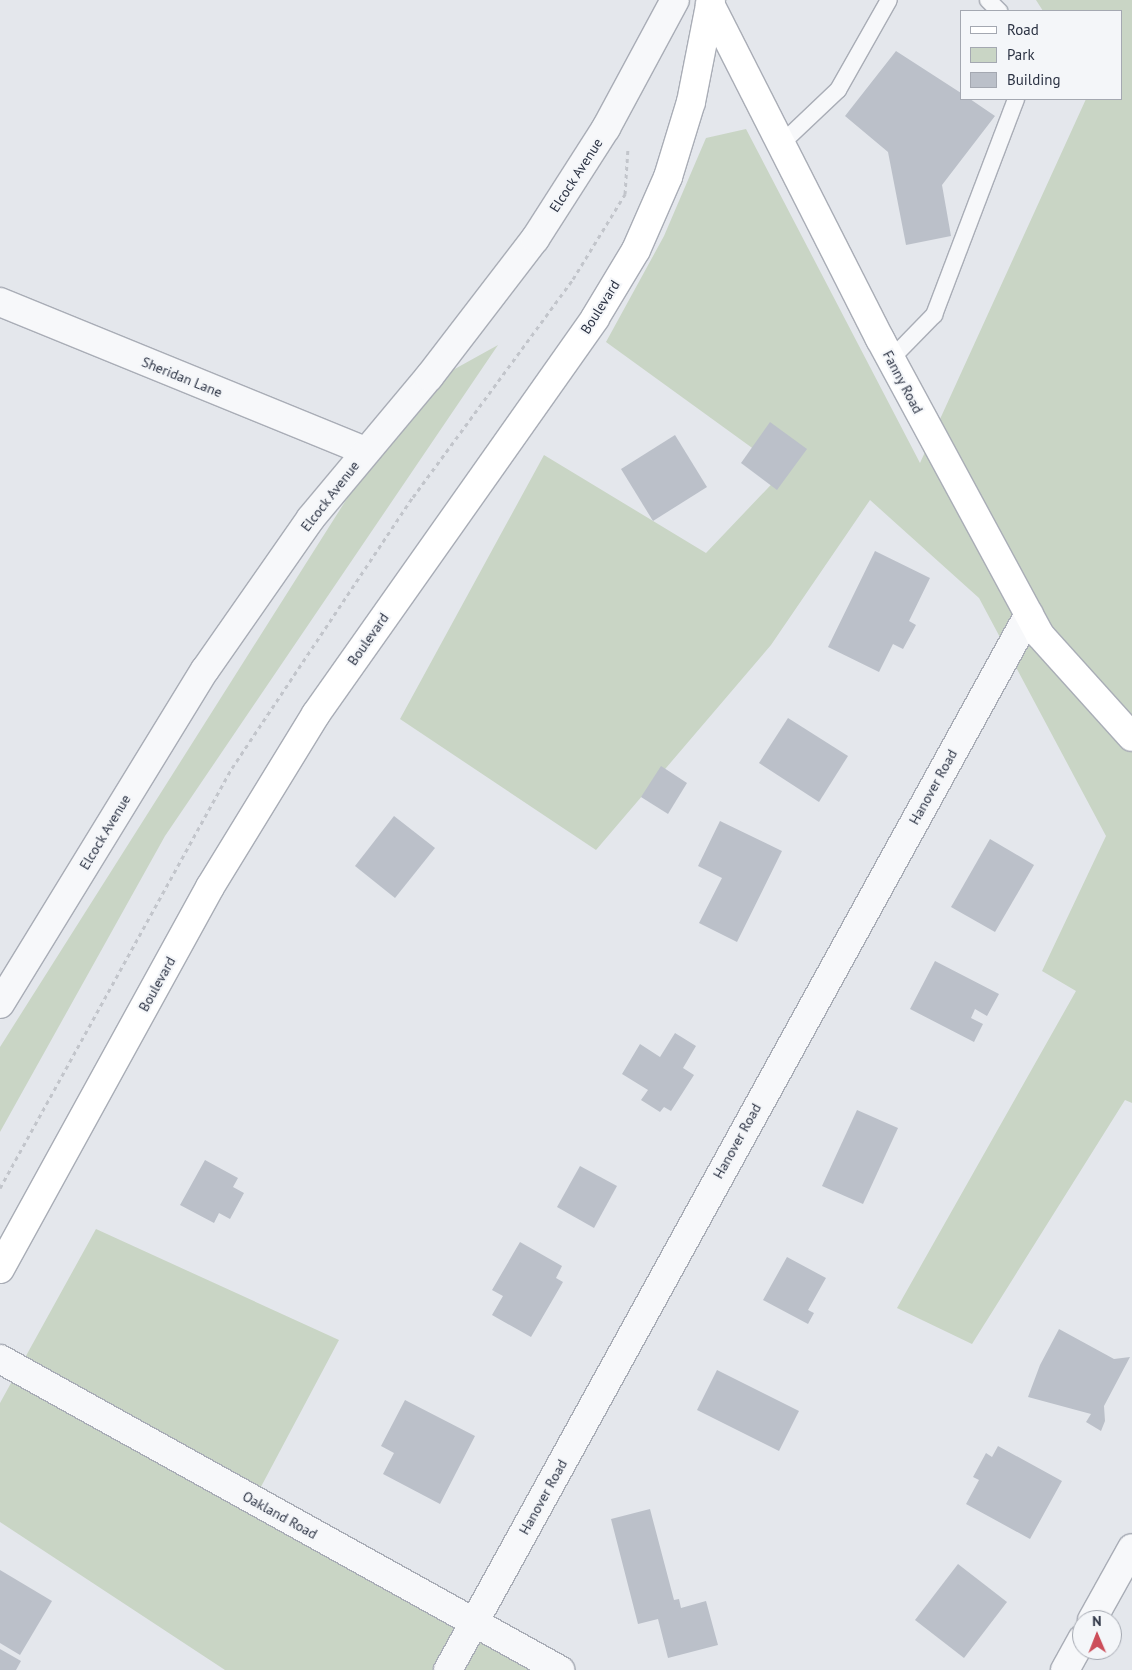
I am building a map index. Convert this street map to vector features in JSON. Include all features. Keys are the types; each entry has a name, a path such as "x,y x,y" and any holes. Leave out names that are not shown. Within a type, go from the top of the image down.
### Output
{"main road":[{"name":"Fanny Road","path":"710,2 891,360 1040,635 1132,737"},
{"name":"Boulevard","path":"0,1269 210,887 316,714 595,318 636,250 668,178 691,102 710,2"}],"street":[{"name":"Elcock Avenue","path":"0,1004 205,670 312,518 365,451 429,377 535,239 606,128 676,0"},
{"name":"Sheridan Lane","path":"0,302 365,451"},
{"name":"Hanover Road","path":"448,1670 1029,614"},
{"name":"Oakland Road","path":"0,1359 560,1670"},
{"path":"1098,1610 1132,1548"},
{"path":"1065,1670 1072,1657"}],"lane":[{"path":"781,144 838,90 889,0"},
{"path":"988,0 998,10"},
{"path":"891,360 934,314 1016,100"}],"path":[{"path":"0,1188 232,768 413,497 573,279 625,194 628,145"}],"green space":[{"path":"1036,0 1132,0 1132,1103 1125,1100 972,1344 897,1308 1076,991 1042,971 1106,836 979,598 870,500 771,645 596,850 400,719 544,455 706,553 784,471 606,342 664,236 706,138 746,129 920,463 1086,100 1122,100 1122,10 1042,10"},
{"path":"498,345 165,836 0,1132 0,1047 415,391"},
{"path":"96,1229 339,1340 255,1498 555,1670 225,1670 0,1522 0,1403"}],"building":[{"path":"896,51 960,92 960,100 971,100 995,116 942,185 951,236 906,245 888,152 845,116"},
{"path":"770,422 807,449 777,490 741,463"},
{"path":"675,435 707,487 653,521 621,469"},
{"path":"875,551 930,578 909,621 916,625 903,649 893,644 879,672 828,647"},
{"path":"788,718 848,756 819,802 759,763"},
{"path":"661,766 687,783 668,814 641,797"},
{"path":"394,816 435,848 395,898 355,866"},
{"path":"720,821 782,851 737,942 699,923 722,878 698,866"},
{"path":"990,839 1034,865 995,932 951,907"},
{"path":"935,961 999,994 987,1016 975,1009 971,1018 983,1024 974,1042 910,1009"},
{"path":"675,1033 696,1046 683,1068 694,1075 671,1111 664,1107 660,1112 641,1100 648,1090 622,1074 640,1044 660,1057"},
{"path":"857,1110 898,1128 863,1204 822,1186"},
{"path":"205,1160 238,1178 233,1187 244,1193 230,1219 219,1213 214,1223 180,1205"},
{"path":"580,1166 617,1186 594,1228 557,1207"},
{"path":"520,1242 562,1266 556,1278 563,1282 531,1337 492,1315 503,1296 492,1290"},
{"path":"787,1257 826,1278 808,1310 814,1313 808,1324 763,1300"},
{"path":"1059,1329 1114,1359 1130,1357 1104,1406 1105,1421 1101,1431 1086,1422 1091,1414 1028,1397 1040,1365"},
{"path":"717,1370 799,1411 779,1451 697,1410"},
{"path":"405,1400 475,1436 440,1504 383,1474 394,1453 381,1446"},
{"path":"998,1446 1062,1481 1030,1539 966,1504 979,1480 973,1477 986,1453 992,1457"},
{"path":"650,1509 674,1600 679,1599 681,1608 706,1601 718,1645 668,1658 658,1619 638,1624 611,1519"},
{"path":"958,1564 1007,1602 964,1658 915,1620"},
{"path":"0,1570 52,1601 20,1655 0,1643"},
{"path":"0,1649 21,1661 16,1670 0,1670"}]}
